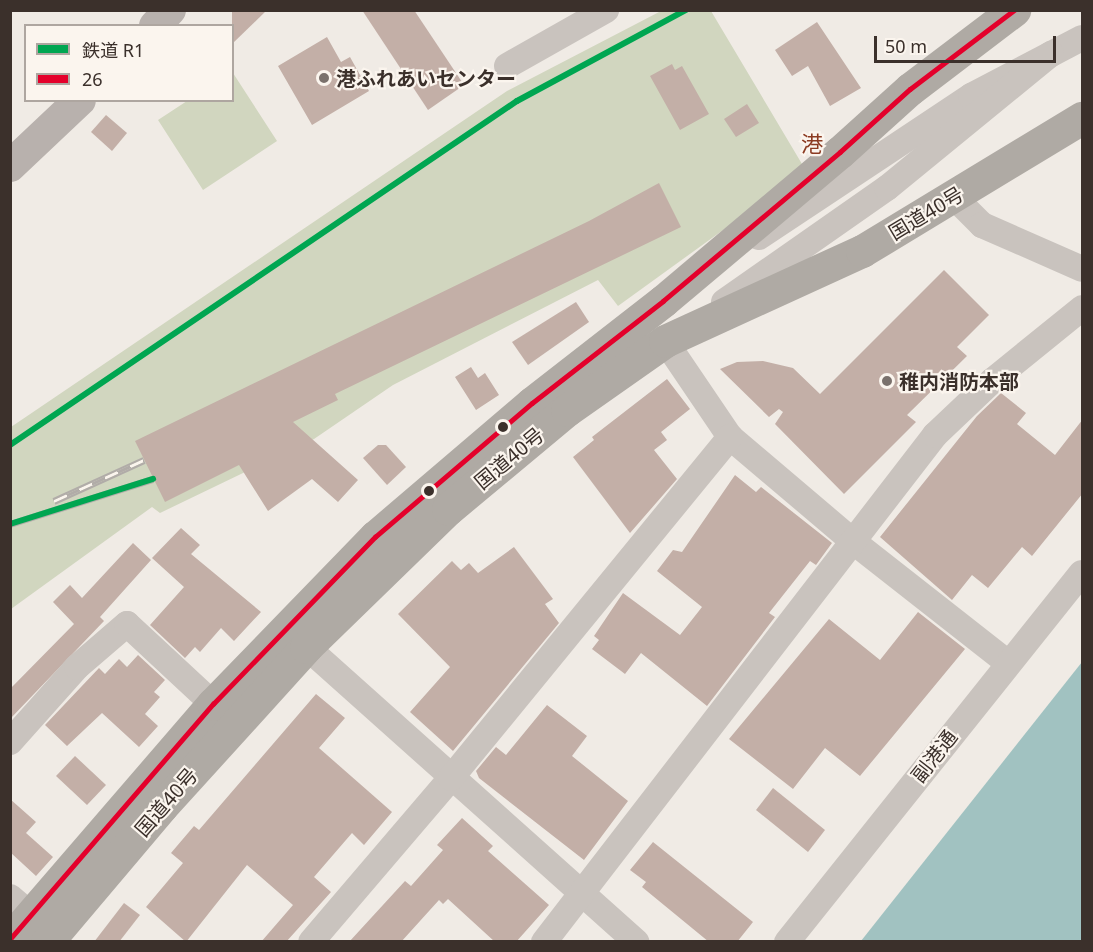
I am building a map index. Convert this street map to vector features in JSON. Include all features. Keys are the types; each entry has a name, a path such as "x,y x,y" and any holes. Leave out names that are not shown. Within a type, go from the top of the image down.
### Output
{"highway":[{"name":"国道40号","path":"30,925 170,797 295,637 439,480 663,301 910,89 1014,10"},
{"name":"国道40号","path":"30,925 213,705 567,410 665,341 862,251 1083,118"}],"main road":[{"path":"156,24 170,10"},
{"path":"10,166 78,102"}],"street":[{"path":"507,66 606,10"},
{"path":"663,301 971,96 1083,38"},
{"path":"1008,663 855,543 729,437 665,341 887,188 1052,54"},
{"path":"954,197 982,225 1083,270"},
{"path":"544,942 855,543 935,435 992,381 1083,308"},
{"path":"311,942 451,778 729,437"},
{"name":"副港通","path":"787,942 1008,663 1083,573"},
{"path":"10,742 77,667 127,624 213,705"},
{"path":"295,637 637,942"}],"green space":[{"path":"661,11 711,11 802,164 730,225 618,306 598,280 393,385 314,439 160,513 152,507 11,609 11,427 507,91"},
{"path":"234,75 277,141 203,190 158,120 185,102 234,102"}],"water":[{"path":"1082,662 1082,941 861,941"}],"building":[{"path":"232,10 267,10 234,42 234,24 232,24"},
{"path":"362,10 414,10 464,85 428,110"},
{"path":"817,22 861,88 830,106 808,66 792,76 775,50"},
{"name":"港ふれあいセンター","path":"327,37 341,62 350,57 369,91 312,125 278,66"},
{"path":"672,64 675,70 682,66 709,114 680,130 650,76"},
{"path":"747,104 759,123 736,137 724,119"},
{"path":"106,115 127,133 112,151 91,132"},
{"path":"659,183 681,227 335,394 338,400 293,422 358,480 338,502 312,479 268,511 239,465 165,502 135,441 589,221"},
{"name":"稚内消防本部","path":"944,270 989,315 957,347 967,356 907,415 916,422 844,494 775,424 783,412 779,409 769,417 720,369 737,362 763,361 793,368 820,394"},
{"path":"576,302 589,322 528,365 512,342"},
{"path":"471,367 478,378 485,373 499,395 476,410 455,377"},
{"path":"667,379 690,409 661,432 667,440 654,450 677,479 630,533 573,457 594,440 592,437"},
{"path":"1001,393 1026,413 1017,424 1055,455 1083,419 1083,493 1032,556 1022,547 988,588 972,575 952,600 880,537 977,416"},
{"path":"378,445 386,445 406,467 387,485 363,458"},
{"path":"735,475 756,492 761,487 832,543 816,565 810,561 769,613 775,617 707,706 641,653 625,674 592,649 599,640 594,636 623,593 680,635 702,607 657,571 673,550 682,552"},
{"path":"181,528 200,545 191,554 261,612 234,641 221,628 200,652 195,647 185,658 150,625 184,587 152,558"},
{"path":"133,543 151,560 100,617 104,621 10,719 10,689 74,624 53,602 70,585 82,598"},
{"path":"514,547 553,599 545,604 559,623 453,751 410,712 450,667 398,614 452,561 461,570 469,563 478,573"},
{"path":"918,612 965,649 860,776 825,748 793,789 729,739 829,619 880,660"},
{"path":"138,655 165,680 154,692 160,697 145,714 158,726 139,747 102,713 67,746 45,725 99,668 105,674 119,659 127,667"},
{"path":"316,694 345,718 319,748 392,812 364,845 352,833 314,877 331,892 286,942 261,942 293,905 247,865 186,942 146,907 183,863 171,853 194,826 199,830"},
{"path":"547,705 587,736 572,756 628,801 584,860 479,778 476,771 496,747 506,755"},
{"path":"75,756 106,785 87,805 56,776"},
{"path":"773,788 825,830 808,852 756,810"},
{"path":"10,799 36,822 26,833 53,857 36,876 10,852"},
{"path":"462,818 493,846 488,851 549,905 516,942 495,942 448,899 443,904 439,900 401,942 349,942 405,881 411,886 443,850 437,845"},
{"path":"653,842 753,922 737,942 709,942 642,887 646,882 630,870"},
{"path":"124,903 140,915 119,942 94,942"}],"railway":[{"path":"54,501 144,460"},
{"path":"10,524 153,479"}],"rail line":[{"name":"R1","path":"10,445 517,101 686,10"},
{"name":"R1","path":"10,524 153,479"}],"transit line":[{"name":"26","path":"10,939 213,704 375,537 532,403 663,301 840,152 910,89 1014,10"}],"place":[{"name":"港ふれあいセンター","path":"324,78"},
{"name":"稚内消防本部","path":"887,381"}],"district":[{"name":"港","path":"812,144"}]}
